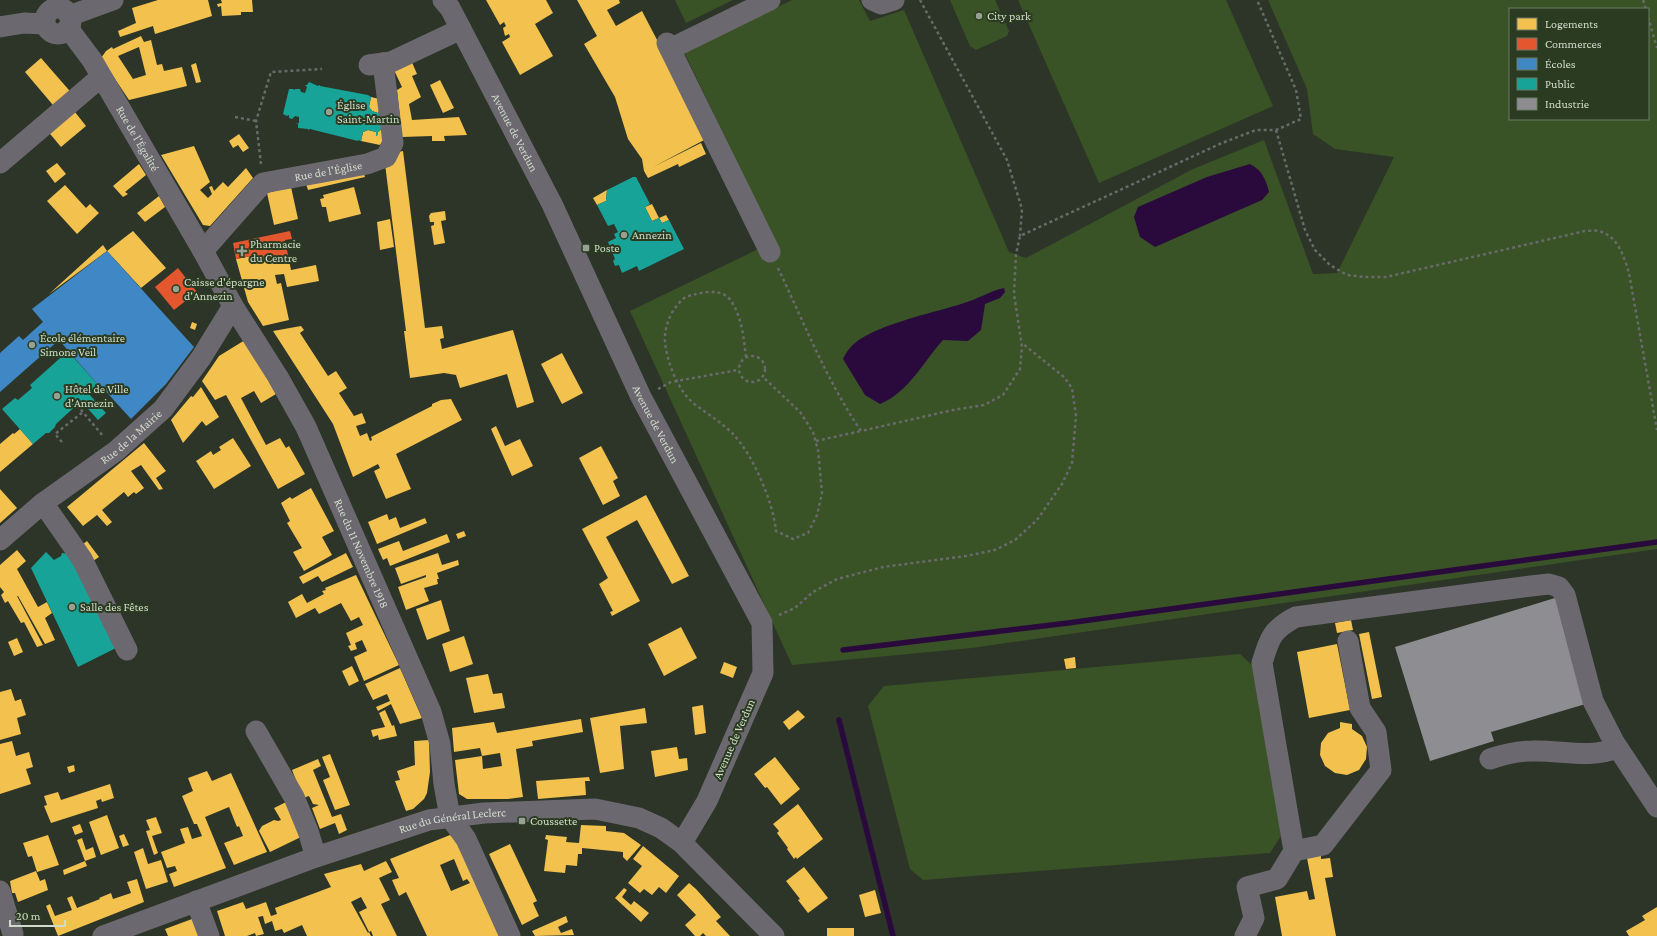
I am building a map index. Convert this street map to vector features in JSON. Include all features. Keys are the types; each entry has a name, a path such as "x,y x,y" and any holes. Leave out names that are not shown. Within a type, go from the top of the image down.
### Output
{"street":[{"path":"0,27 56,16 113,0"},
{"path":"770,0 668,46 770,252"},
{"path":"872,0 881,4 894,0"},
{"name":"Avenue de Verdun","path":"447,3 552,204 641,397 762,623 764,673 707,801 682,843"},
{"name":"Rue de l'Égalité","path":"56,16 92,60 203,251 233,306"},
{"name":"Rue de l'Église","path":"263,183 367,164 386,157 393,143 376,64 391,62 461,30"},
{"path":"0,163 101,77"},
{"path":"203,251 263,183"},
{"name":"Rue de la Mairie","path":"0,540 42,503 116,452 163,409 201,358 233,306"},
{"name":"Rue du 11 Novembre 1918","path":"233,306 278,377 306,426 432,712 440,744 444,784 450,817"},
{"path":"42,503 82,559 127,650"},
{"path":"1244,936 1254,918 1248,887 1278,879 1294,851 1262,663 1269,639 1282,624 1296,618 1531,586 1549,584 1559,587 1565,595 1593,701 1617,748 1657,807"},
{"path":"1294,851 1323,845 1381,770 1376,732 1360,708 1348,641"},
{"path":"256,731 294,797 308,831 316,857"},
{"path":"1490,759 1508,753 1532,751 1590,754 1606,753 1617,748"},
{"name":"Rue du Général Leclerc","path":"103,936 316,857 429,820 484,814 595,809 639,818 661,828 682,843 774,936"},
{"path":"450,817 466,839 510,936"},
{"path":"0,890 10,934"},
{"path":"196,901 210,936"}],"path":[{"path":"816,441 953,410 984,405 1003,395 1020,369 1022,343 1014,294 1016,254 1020,236 1022,209 1007,160 920,0"},
{"path":"1020,236 1222,143 1256,130 1276,130 1301,119 1296,90 1257,0"},
{"path":"1649,20 1657,48"},
{"path":"263,183 256,121 271,72 322,68"},
{"path":"235,117 256,121"},
{"path":"1276,130 1306,230 1315,250 1330,265 1348,275 1365,278 1386,277 1585,231 1598,231 1608,235 1616,242 1622,252 1629,273 1657,430"},
{"path":"770,252 845,408 861,432"},
{"path":"746,357 744,340 733,303 725,294 715,291 693,294 683,299 672,314 664,332 666,349 676,382 692,402 732,433 750,456 775,516 776,531 793,539 808,533 817,515 822,493 818,450 814,432 800,412 763,377"},
{"path":"762,623 795,608 813,592 837,579 884,567 966,556 995,550 1015,540 1036,520 1062,484 1072,464 1076,416 1072,388 1064,377 1022,343"},
{"path":"752,356 759,358 763,362 765,369 763,377 758,381 751,382 744,380 738,370 740,363 746,357 752,356"},
{"path":"641,397 671,382 738,370"},
{"path":"77,405 116,452"},
{"path":"62,442 55,434 82,412"}],"green space":[{"path":"675,0 733,0 686,23"},
{"path":"792,0 859,0 870,21 904,10 1009,252 1026,258 1193,169 1264,140 1313,274 1337,273 1394,157 1335,149 1313,134 1307,89 1268,0 1657,0 1657,549 972,648 792,665 630,311 775,241 684,52"},
{"name":"City park","path":"950,0 995,0 1009,31 1007,36 976,50 970,46"},
{"path":"1018,0 1226,0 1273,106 1099,183"},
{"path":"1240,654 1254,667 1281,836 1270,853 923,880 910,869 868,706 884,686"}],"shaded area":[{"path":"1250,164 1258,169 1263,176 1269,192 1262,200 1155,247 1140,237 1134,217 1138,207 1207,177"},
{"path":"1004,288 1005,292 1000,298 985,304 981,330 968,341 943,340 915,376 899,392 880,404 865,395 843,359 850,348 859,340 887,326 952,307"}],"building: Logements":[{"path":"158,0 208,0 212,16 155,34 153,26 120,37 118,31 136,23 132,8"},
{"path":"221,0 252,0 253,12 241,12 241,15 222,16 221,6 218,7 217,4 222,3"},
{"path":"486,0 546,0 553,13 535,24 553,56 520,75 502,42 510,37 509,34 505,36 503,28 506,26 504,22 500,25"},
{"path":"577,0 619,0 620,3 607,10 616,26 642,11 708,138 653,167 701,143 706,154 679,167 678,164 648,178 644,171 642,159 628,139 615,97 584,44 597,36"},
{"path":"141,36 144,42 151,40 157,65 162,64 164,71 182,67 187,86 129,100 101,58 106,51 112,47 113,49","holes":["139,47 146,75 133,79 118,56"]},
{"path":"41,58 75,97 58,111 25,72"},
{"path":"411,60 417,74 412,76 421,97 409,104 412,120 459,117 467,135 444,136 445,141 432,141 432,136 402,137 397,90 402,87 393,68"},
{"path":"196,63 201,82 196,83 191,65"},
{"path":"440,80 454,108 443,113 430,85"},
{"path":"371,97 384,100 378,113 372,111 369,107"},
{"path":"71,107 86,126 61,147 46,129"},
{"path":"383,128 384,139 380,145 361,141 363,132 368,130 376,132 377,136 378,132"},
{"path":"239,134 249,148 243,152 238,145 233,148 229,141"},
{"path":"194,146 210,182 200,190 208,198 212,194 209,187 212,186 214,191 223,182 228,187 246,168 253,178 210,226 203,225 161,155"},
{"path":"403,151 425,328 442,326 444,338 440,339 442,349 513,330 534,402 517,408 507,374 460,388 456,375 444,373 410,378 404,331 406,331 385,164 398,152"},
{"path":"57,163 66,174 55,183 46,171"},
{"path":"139,164 146,175 125,192 128,194 123,197 113,186"},
{"path":"363,170 365,177 308,190 306,184"},
{"path":"65,185 86,208 90,204 99,213 77,234 47,201"},
{"path":"291,187 298,219 274,225 267,193"},
{"path":"354,187 361,214 329,222 326,207 322,207 320,199 324,198 323,195"},
{"path":"607,190 606,201 597,205 593,198"},
{"path":"159,196 165,207 145,222 137,213"},
{"path":"652,204 659,218 652,221 645,207"},
{"path":"445,211 446,220 441,221 445,243 434,245 431,226 434,225 434,222 430,222 429,216 431,213"},
{"path":"666,215 669,220 662,223 659,218"},
{"path":"390,219 394,247 380,250 377,222"},
{"path":"133,231 166,268 141,288 107,251"},
{"path":"103,245 107,251 49,294"},
{"path":"257,255 259,261 288,255 291,270 316,265 319,281 287,287 284,274 275,275 277,284 281,283 289,320 263,326 248,302 236,259"},
{"path":"192,322 197,324 195,330 190,328"},
{"path":"301,326 304,330 300,333 328,376 336,371 347,388 339,393 354,416 362,413 366,423 356,426 360,436 367,433 370,441 372,440 371,437 432,406 432,404 441,400 451,399 462,420 396,454 411,489 386,499 374,471 380,468 378,464 353,477 333,424 273,331"},
{"path":"245,340 276,394 261,403 254,391 241,398 266,445 280,438 286,448 289,446 305,474 278,489 226,395 215,400 202,381 219,356"},
{"path":"562,353 583,393 562,404 541,364"},
{"path":"201,387 219,417 206,426 202,421 183,443 171,420 191,396 193,397"},
{"path":"496,426 505,446 520,439 533,466 512,476 491,429"},
{"path":"20,429 33,444 0,472 0,444"},
{"path":"233,438 251,466 214,489 196,461 211,451 213,455 221,450 219,447"},
{"path":"144,443 166,471 156,478 163,489 159,490 141,465 131,471 144,488 136,494 134,492 128,497 124,492 102,510 112,522 107,526 97,515 83,526 67,507"},
{"path":"601,446 618,478 613,481 620,496 603,505 579,458"},
{"path":"311,488 334,531 322,537 332,555 304,571 293,552 302,548 287,523 290,521 281,503 290,497 292,499"},
{"path":"0,489 17,508 0,523"},
{"path":"646,495 689,576 672,584 637,520 606,537 640,601 612,616 610,612 613,611 599,584 608,578 582,529"},
{"path":"387,514 389,520 396,517 400,528 425,518 427,523 377,544 368,522"},
{"path":"464,531 466,536 458,539 456,534"},
{"path":"447,534 450,542 390,566 387,558 383,560 378,549 399,541 403,551"},
{"path":"87,541 99,557 90,563 78,548"},
{"path":"17,550 26,561 17,569 38,607 47,602 52,613 45,618 55,640 45,644 17,596 43,645 37,647 24,622 21,623 8,601 5,603 1,595 4,592 0,587 0,565"},
{"path":"346,553 353,567 322,582 318,576 303,584 299,577"},
{"path":"438,553 442,565 458,560 459,565 437,573 439,579 437,579 438,584 424,588 429,601 406,610 398,587 426,577 426,575 401,584 395,568"},
{"path":"356,575 399,665 364,681 354,657 367,651 362,640 355,643 357,649 351,651 348,646 351,645 346,633 363,625 359,617 351,621 341,603 319,614 315,608 296,618 288,602 302,594 307,603 324,594 322,591 326,590 325,588"},
{"path":"441,600 450,631 427,640 416,609"},
{"path":"1351,620 1353,630 1337,633 1335,623"},
{"path":"681,627 697,658 664,676 648,644"},
{"path":"1369,632 1382,697 1372,699 1359,634"},
{"path":"464,636 473,664 450,672 442,644"},
{"path":"17,638 23,652 14,656 8,642"},
{"path":"1337,644 1350,710 1309,718 1297,652"},
{"path":"1075,657 1076,668 1066,669 1064,659"},
{"path":"724,662 737,667 733,678 720,673"},
{"path":"352,666 359,681 349,686 342,671"},
{"path":"400,668 422,718 400,724 391,704 378,711 376,707 390,701 387,694 373,700 365,684"},
{"path":"488,674 493,694 502,693 505,708 474,713 466,678"},
{"path":"11,689 15,701 21,699 26,715 17,718 21,734 0,740 0,692"},
{"path":"703,705 706,733 695,735 692,707"},
{"path":"645,708 647,723 620,726 624,769 600,773 590,718"},
{"path":"385,710 392,726 394,725 397,736 379,740 378,735 373,737 371,730 385,727 379,713"},
{"path":"798,710 805,717 789,730 783,722"},
{"path":"581,719 583,732 532,741 533,746 516,749 523,797 507,799 467,799 459,794 455,760 482,756 480,748 454,752 452,728 494,722 497,733","holes":["500,753 502,766 483,769 482,756"]},
{"path":"1340,722 1352,724 1352,729 1362,736 1367,747 1366,759 1359,770 1347,775 1335,773 1325,766 1320,755 1321,743 1328,733 1340,728"},
{"path":"429,740 430,772 427,793 424,799 413,809 406,811 395,781 400,780 397,771 415,765 414,741"},
{"path":"12,741 16,756 29,752 33,767 26,769 31,784 0,794 0,744"},
{"path":"677,747 679,759 687,758 688,770 655,777 651,751"},
{"path":"330,754 350,805 335,810 323,780 330,777 322,757"},
{"path":"775,757 800,789 781,805 767,787 765,788 754,774"},
{"path":"318,759 321,766 313,770 332,817 341,814 347,830 339,834 335,823 320,829 312,808 319,805 313,804 309,796 303,798 292,770"},
{"path":"74,765 75,771 69,773 67,767"},
{"path":"207,771 212,781 231,773 267,852 234,865 224,843 243,836 239,826 237,827 229,807 205,817 226,868 174,887 169,874 177,871 175,866 167,868 161,852 185,843 180,829 188,827 192,839 202,836 197,824 194,824 182,796 193,791 188,778"},
{"path":"589,777 590,781 585,781 586,795 538,799 536,781"},
{"path":"110,784 114,798 102,802 101,799 96,801 98,808 51,823 44,806 47,805 44,796 58,792 61,800"},
{"path":"286,802 303,836 270,852 259,831 262,826 274,820 281,820 274,808"},
{"path":"798,804 823,839 797,859 796,857 794,859 777,833 779,831 773,824"},
{"path":"107,815 119,848 101,855 89,822"},
{"path":"156,817 162,833 152,836 158,853 154,855 146,831 150,830 146,820"},
{"path":"80,824 83,832 75,835 72,827"},
{"path":"581,825 606,826 606,831 624,833 641,845 627,861 623,857 623,852 582,848 582,854 578,854 577,866 566,865 565,873 544,871 548,840 545,839 546,835 567,837 566,842 579,843"},
{"path":"124,834 129,845 123,847 119,836"},
{"path":"48,835 59,865 37,872 32,856 28,857 23,843"},
{"path":"450,835 455,837 499,936 427,936 406,892 399,896 392,880 399,878 390,859","holes":["454,859 463,881 467,879 470,883 451,891 440,865"]},
{"path":"82,838 86,850 93,847 96,857 85,861 77,840"},
{"path":"510,844 537,901 533,903 539,916 522,925 489,854"},
{"path":"643,846 679,876 666,893 659,887 652,895 644,889 640,893 628,883 642,866 633,859"},
{"path":"143,848 148,864 161,860 168,882 146,889 134,852"},
{"path":"1321,855 1321,859 1330,858 1333,877 1325,878 1336,936 1282,936 1275,897 1307,891 1309,900 1315,899 1307,858"},
{"path":"85,861 87,866 64,875 63,870"},
{"path":"386,861 392,872 379,878 390,900 381,904 397,936 373,936 371,931 369,932 371,936 307,936 302,925 284,933 282,929 275,931 272,921 265,924 263,916 258,917 264,934 256,936 255,933 247,936 225,936 217,911 243,902 246,909 266,902 271,916 277,914 275,908 331,887 324,874 361,864 364,871","holes":["361,897 367,908 359,912 369,932 368,933 351,902"]},
{"path":"804,867 828,898 808,913 798,900 800,899 786,881"},
{"path":"36,871 40,881 45,879 48,890 18,902 15,893 12,893 10,881"},
{"path":"137,879 144,902 58,936 46,906 50,904 55,916 72,910 67,898 72,896 77,908 111,893 113,899 131,893 127,882"},
{"path":"689,883 721,917 716,921 730,936 706,936 703,933 700,936 695,936 685,925 696,915 677,895"},
{"path":"624,888 627,890 622,897 631,905 634,901 649,913 641,922 615,898"},
{"path":"875,890 881,913 865,917 859,895"},
{"path":"1657,907 1657,936 1629,936 1626,931 1645,920 1642,916"},
{"path":"566,916 568,922 558,927 561,933 572,929 574,935 535,936 532,931"},
{"path":"192,919 199,936 168,936 165,929"},
{"path":"827,928 854,928 854,936 827,936"}],"building: Commerces":[{"path":"290,231 292,239 285,240 288,255 259,261 257,255 236,259 233,243"},
{"name":"Caisse d'épargne d'Annezin","path":"178,268 197,292 174,310 155,287"}],"building: Écoles":[{"path":"107,251 194,347 166,384 131,419 100,385 99,386 59,340 0,392 0,353 19,336 23,340 43,322 32,309"}],"building: Public":[{"name":"Église Saint-Martin","path":"309,82 318,86 320,85 368,95 371,97 369,107 372,111 378,113 380,110 383,128 378,132 377,136 376,132 368,130 363,132 361,141 358,141 310,129 298,128 298,124 296,124 299,123 299,117 295,116 292,119 289,118 289,115 287,116 283,114 289,89 300,89 301,92 305,93 307,87 305,85"},
{"path":"633,177 636,177 650,204 645,207 652,221 659,218 662,223 669,220 684,249 639,271 637,266 622,273 619,265 615,266 613,261 615,259 608,242 616,238 614,234 618,232 614,224 608,226 597,205 606,201 607,190"},
{"name":"Hôtel de Ville d'Annezin","path":"68,351 99,386 89,394 106,413 98,420 81,401 56,424 49,433 46,433 33,444 2,409 15,398 18,400 32,388 30,385"},
{"name":"Salle des Fêtes","path":"46,552 54,560 61,556 62,553 71,554 116,648 78,667 31,568"}],"building: Industrie":[{"path":"1558,597 1589,703 1491,732 1494,741 1430,761 1395,647"}],"waterway":[{"path":"843,650 1068,623 1657,542"},
{"path":"839,720 893,936"}],"place":[{"name":"City park","path":"979,16"},
{"name":"Église Saint-Martin","path":"329,112"},
{"name":"Annezin","path":"624,235"},
{"name":"Poste","path":"586,248"},
{"name":"Pharmacie du Centre","path":"242,251"},
{"name":"Caisse d'épargne d'Annezin","path":"176,289"},
{"name":"École élémentaire Simone Veil","path":"32,345"},
{"name":"Hôtel de Ville d'Annezin","path":"57,396"},
{"name":"Salle des Fêtes","path":"72,607"},
{"name":"Coussette","path":"522,821"}]}
